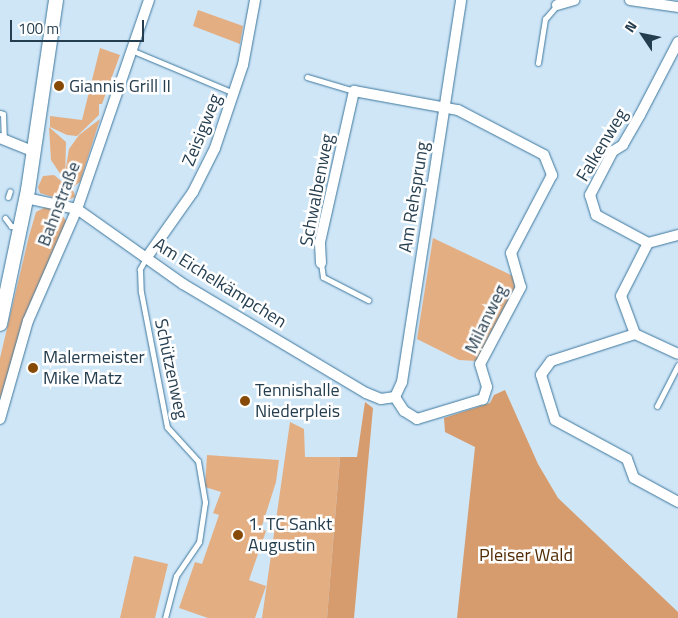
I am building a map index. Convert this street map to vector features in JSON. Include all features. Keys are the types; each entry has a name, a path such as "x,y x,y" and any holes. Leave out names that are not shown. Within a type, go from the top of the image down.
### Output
{"main road":[{"path":"0,324 34,152 56,0"}],"street":[{"name":"Bahnstraße","path":"0,419 28,321 77,209 149,0"},
{"name":"Zeisigweg","path":"146,257 193,192 215,148 235,93 256,0"},
{"name":"Am Rehsprung","path":"395,397 402,382 461,0"},
{"path":"555,2 574,0"},
{"path":"630,0 678,7"},
{"name":"Falkenweg","path":"648,242 596,215 590,195 613,151 623,145 678,42"},
{"path":"354,90 444,107"},
{"name":"Schwalbenweg","path":"321,263 320,242 354,90"},
{"name":"Milanweg","path":"395,397 404,410 417,419 483,399 487,387 480,364 521,287 511,253 552,175 544,155 458,110 444,107"},
{"path":"2,139 34,152"},
{"name":"Am Eichelkämpchen","path":"26,198 77,209 183,284 366,392 381,399 395,397"},
{"path":"678,235 648,242 621,296 636,334 678,354"},
{"path":"636,334 551,361 541,375 555,420 627,459 634,478 678,502"}],"lane":[{"path":"538,63 545,19 555,2"},
{"path":"132,50 235,93"},
{"path":"307,77 354,90"},
{"path":"0,113 3,114 2,139"},
{"path":"8,197 10,191"},
{"path":"5,218 11,226 20,228"},
{"name":"Schützenweg","path":"146,257 140,269 141,292 167,427 198,461 205,502 199,542 176,576 165,618"},
{"name":"Schwalbenweg","path":"321,263 323,277 368,300"},
{"path":"657,406 678,365"}],"shaded area":[{"path":"198,10 243,26 240,44 193,26"},
{"path":"100,48 120,55 102,104 99,104 99,115 77,136 67,135 50,127 50,116 82,120"},
{"path":"100,119 80,182 73,187 67,183 65,173 69,149 79,135"},
{"path":"49,127 66,142 65,181 51,160"},
{"path":"54,175 74,192 75,197 66,201 40,193 38,187 43,176"},
{"path":"46,207 58,209 66,221 25,317 0,400 0,358 29,236 36,212"},
{"path":"433,238 513,276 515,288 477,361 459,360 417,339"},
{"path":"290,422 304,429 305,457 340,457 327,618 262,618"},
{"name":"1. TC Sankt Augustin","path":"207,455 279,460 276,482 261,529 266,531 249,580 266,586 255,618 208,618 179,608 195,562 202,564 219,515 213,513 221,492 205,487"},
{"path":"134,556 168,564 155,618 120,618"}],"green space":[{"name":"Pleiser Wald","path":"505,390 538,464 558,498 678,612 678,618 457,618 475,447 445,432 444,418 490,403 494,395"},
{"path":"365,402 373,408 354,618 327,618 340,457 357,457"}],"place":[{"name":"Giannis Grill II","path":"59,86"},
{"name":"Malermeister Mike Matz","path":"33,368"},
{"name":"Tennishalle Niederpleis","path":"245,401"},
{"name":"1. TC Sankt Augustin","path":"238,535"}]}
